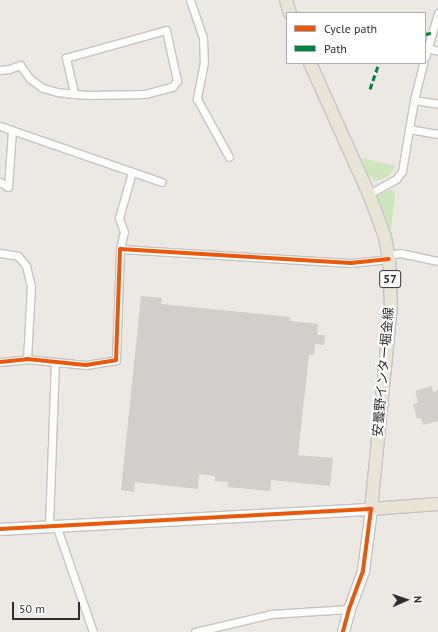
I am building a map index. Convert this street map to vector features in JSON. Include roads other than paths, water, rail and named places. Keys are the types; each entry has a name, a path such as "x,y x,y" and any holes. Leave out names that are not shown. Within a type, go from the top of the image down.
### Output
{"main road":[{"path":"286,0 290,12"},
{"name":"安曇野インター堀金線","path":"310,64 369,194 385,237 388,257 391,306 371,509"},
{"path":"371,509 438,504"}],"street":[{"path":"190,0 203,37 204,62 197,99 229,157"},
{"path":"426,52 438,13"},
{"path":"0,70 9,69 20,65 30,79 43,88 74,94 145,94 172,87 177,81 166,30 66,58 74,94"},
{"path":"427,48 438,51"},
{"path":"369,194 396,179 402,171 414,100 423,64"},
{"path":"414,100 438,104"},
{"path":"0,126 162,182"},
{"path":"410,129 438,134"},
{"path":"0,182 8,187 12,130"},
{"path":"0,362 27,360 86,365 116,360 120,249 124,232 119,218 132,172"},
{"path":"120,249 351,263 388,257 400,253 438,261"},
{"path":"0,253 18,256 26,266 31,286 27,360"},
{"path":"54,362 53,525 93,632"},
{"path":"0,529 371,509 363,571 349,609 343,632"},
{"path":"194,632 271,614 349,609"}]}
